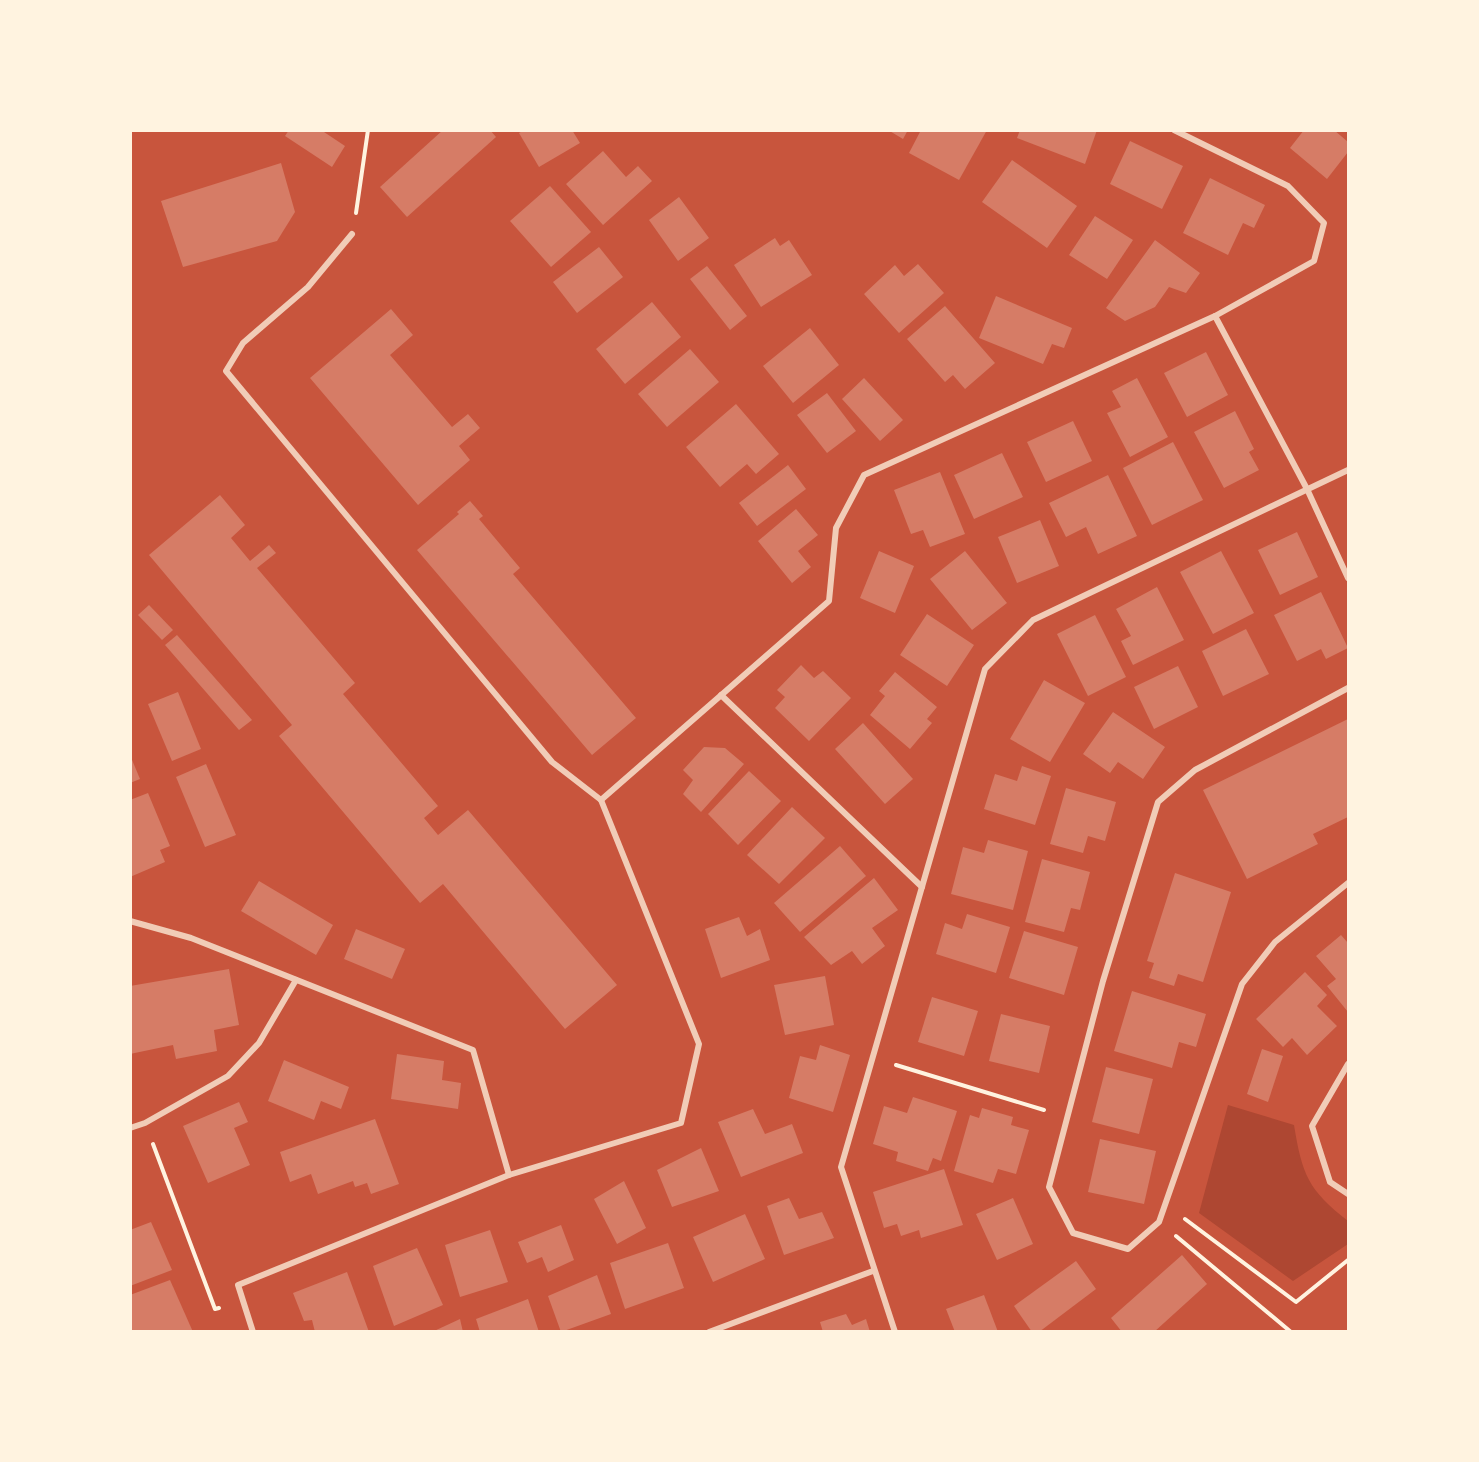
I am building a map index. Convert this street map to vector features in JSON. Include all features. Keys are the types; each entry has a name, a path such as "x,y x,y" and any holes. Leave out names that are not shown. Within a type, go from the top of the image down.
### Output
{"street":[{"path":"601,801 829,601 836,528 864,475 1215,316 1314,261 1324,223 1288,186 1174,130"},
{"path":"253,1332 238,1285 509,1175 681,1123 699,1044 601,801 552,762 226,371 243,343 308,287 352,234"},
{"path":"1215,316 1307,489 1348,578"},
{"path":"895,1332 873,1271 841,1167 985,669 1033,620 1348,470"},
{"path":"1348,688 1195,770 1158,802 1103,981 1049,1187 1073,1233 1128,1249 1159,1222 1242,984 1275,942 1348,883"},
{"path":"721,695 922,887"},
{"path":"130,921 191,938 473,1050 509,1175"},
{"path":"130,1128 145,1123 228,1076 259,1043 296,980"},
{"path":"1348,1064 1312,1126 1330,1182 1348,1194"},
{"path":"709,1332 873,1271"}],"path":[{"path":"352,234 368,130"},
{"path":"873,1058 1068,1117"},
{"path":"145,1123 215,1309 243,1302"},
{"path":"1165,1205 1296,1302 1348,1260"},
{"path":"1159,1222 1291,1332"}],"shaded area":[{"path":"1228,1105 1294,1125 1300,1156 1309,1180 1324,1200 1348,1221 1348,1244 1293,1281 1199,1213"}],"building":[{"path":"289,130 321,130 345,146 332,167 285,136"},
{"path":"443,130 490,130 496,137 407,217 380,187"},
{"path":"524,130 572,130 580,143 539,167 519,133"},
{"path":"888,130 908,130 903,139"},
{"path":"921,130 987,130 959,180 909,153"},
{"path":"1020,130 1097,130 1085,164 1017,138"},
{"path":"1304,130 1334,130 1348,142 1348,152 1327,179 1290,148"},
{"path":"1130,141 1183,166 1162,209 1110,184"},
{"path":"603,151 626,177 638,166 652,181 603,225 566,184"},
{"path":"1012,160 1077,206 1047,248 982,202"},
{"path":"281,163 295,212 277,241 183,267 161,201"},
{"path":"1210,178 1265,205 1254,228 1243,223 1228,255 1183,233"},
{"path":"550,186 591,232 551,267 510,221"},
{"path":"679,197 709,238 678,261 649,220"},
{"path":"1095,216 1133,240 1107,279 1069,255"},
{"path":"775,238 780,246 789,240 812,275 761,307 734,265"},
{"path":"1155,240 1200,273 1186,293 1169,287 1155,307 1125,321 1106,308"},
{"path":"599,247 623,277 577,313 553,282"},
{"path":"918,264 944,293 899,333 864,294 895,265 904,276"},
{"path":"707,266 747,316 730,330 690,279"},
{"path":"996,296 1072,328 1064,348 1052,344 1043,364 979,338"},
{"path":"652,302 681,337 625,384 596,349"},
{"path":"945,306 995,363 965,389 953,375 945,382 907,339"},
{"path":"391,309 413,335 390,355 452,427 468,414 480,428 459,446 470,460 418,505 310,378"},
{"path":"810,328 839,365 793,403 763,366"},
{"path":"690,349 719,382 667,427 638,394"},
{"path":"1206,352 1228,395 1187,417 1164,373"},
{"path":"864,378 903,420 880,441 842,399"},
{"path":"1137,378 1168,437 1130,457 1107,413 1121,407 1112,391"},
{"path":"827,393 856,431 827,453 797,415"},
{"path":"736,404 779,454 756,474 747,464 720,487 686,447"},
{"path":"1235,411 1254,449 1249,452 1259,470 1224,488 1194,432"},
{"path":"1073,421 1092,461 1046,482 1027,442"},
{"path":"1173,442 1203,500 1152,525 1123,468"},
{"path":"1002,453 1023,497 974,519 954,475"},
{"path":"788,465 806,489 757,526 739,503"},
{"path":"940,472 965,534 930,547 923,530 911,534 894,490"},
{"path":"1108,475 1137,536 1098,554 1086,527 1066,537 1049,503"},
{"path":"220,495 245,525 231,538 250,561 269,545 276,553 257,568 355,683 343,694 438,806 424,818 438,835 468,810 617,985 565,1029 443,884 420,903 279,736 292,725 149,555"},
{"path":"470,501 483,516 479,519 520,568 513,574 636,718 592,755 417,550 459,514 457,512"},
{"path":"796,509 818,535 798,551 811,567 792,583 758,541"},
{"path":"1040,520 1059,566 1017,583 998,537"},
{"path":"1297,532 1318,577 1280,595 1258,550"},
{"path":"879,551 914,566 895,613 860,598"},
{"path":"965,551 1007,603 972,630 930,579"},
{"path":"1221,551 1254,613 1213,634 1180,572"},
{"path":"1157,587 1184,640 1133,665 1121,641 1131,636 1116,609"},
{"path":"1321,592 1348,648 1326,659 1321,649 1297,661 1274,615"},
{"path":"149,605 173,630 162,640 138,615"},
{"path":"927,614 974,645 947,686 900,655"},
{"path":"1095,615 1126,677 1088,696 1057,634"},
{"path":"1246,629 1269,674 1223,696 1202,651"},
{"path":"177,635 252,720 239,730 165,645"},
{"path":"801,665 814,678 823,671 851,698 809,741 775,708 785,697 777,690"},
{"path":"1178,666 1198,707 1154,729 1134,687"},
{"path":"895,672 937,707 927,719 932,723 910,749 870,715 885,696 879,691"},
{"path":"1044,680 1085,703 1050,762 1010,739"},
{"path":"178,692 201,749 172,761 148,704"},
{"path":"1113,712 1165,747 1143,779 1118,762 1110,773 1083,754"},
{"path":"1348,719 1348,817 1313,834 1318,844 1247,879 1203,790"},
{"path":"863,723 913,779 885,804 835,749"},
{"path":"704,747 725,748 744,764 701,812 683,794 693,780 683,770"},
{"path":"130,755 140,779 130,783"},
{"path":"206,764 236,835 205,847 176,777"},
{"path":"1022,766 1051,776 1035,825 984,809 995,774 1017,781"},
{"path":"749,771 781,801 738,845 708,814"},
{"path":"1066,788 1116,802 1105,841 1088,836 1083,853 1050,844"},
{"path":"148,793 170,846 160,850 165,862 130,877 130,800"},
{"path":"792,807 825,838 779,884 747,855"},
{"path":"988,840 1028,851 1013,910 951,894 963,847 984,853"},
{"path":"840,846 866,876 800,932 774,903"},
{"path":"1042,859 1090,872 1080,910 1071,908 1064,932 1025,922"},
{"path":"1175,873 1231,892 1203,982 1178,974 1174,986 1149,978 1154,963 1147,961"},
{"path":"874,878 898,910 872,928 885,946 862,964 852,951 831,965 804,937"},
{"path":"259,881 333,925 316,955 241,911"},
{"path":"967,914 1010,927 996,973 936,954 945,923 962,929"},
{"path":"739,917 747,936 760,929 770,960 721,978 705,929"},
{"path":"356,929 405,949 392,979 344,959"},
{"path":"1024,931 1078,947 1064,995 1009,978"},
{"path":"1341,935 1348,943 1348,1012 1327,986 1336,979 1316,956"},
{"path":"229,969 239,1025 214,1030 217,1051 176,1059 173,1045 130,1054 130,986"},
{"path":"1305,972 1327,995 1317,1006 1337,1026 1307,1055 1292,1038 1283,1047 1256,1019"},
{"path":"825,976 834,1025 785,1035 774,985"},
{"path":"1132,991 1206,1014 1196,1047 1179,1042 1172,1068 1114,1051"},
{"path":"932,997 978,1011 964,1056 918,1042"},
{"path":"1001,1014 1050,1026 1039,1073 989,1061"},
{"path":"820,1045 850,1055 833,1112 789,1098 800,1056 816,1060"},
{"path":"1262,1049 1283,1056 1268,1102 1247,1094"},
{"path":"397,1054 444,1061 442,1080 461,1083 458,1109 391,1099"},
{"path":"284,1060 349,1087 341,1109 321,1101 314,1120 268,1101"},
{"path":"1106,1067 1153,1079 1139,1134 1092,1122"},
{"path":"913,1097 957,1111 941,1161 933,1158 928,1171 896,1161 898,1152 873,1144 884,1106 907,1113"},
{"path":"239,1102 248,1122 234,1128 250,1165 208,1183 183,1126"},
{"path":"982,1108 1013,1117 1011,1125 1029,1130 1016,1174 998,1169 993,1183 954,1171 970,1115 979,1118"},
{"path":"753,1109 765,1134 792,1124 803,1153 741,1177 718,1122"},
{"path":"375,1119 399,1184 371,1194 367,1183 355,1187 353,1181 318,1194 311,1174 290,1182 280,1152"},
{"path":"1100,1139 1156,1151 1144,1204 1088,1192"},
{"path":"701,1148 719,1191 672,1207 657,1170"},
{"path":"944,1169 963,1225 921,1238 919,1230 901,1236 897,1224 884,1228 873,1192"},
{"path":"624,1181 646,1228 617,1244 594,1199"},
{"path":"789,1198 799,1219 822,1212 834,1238 784,1255 767,1206"},
{"path":"1013,1198 1033,1244 997,1260 976,1214"},
{"path":"745,1214 765,1259 713,1282 693,1237"},
{"path":"151,1222 172,1270 130,1286 130,1230"},
{"path":"561,1225 574,1260 548,1272 542,1257 527,1263 518,1242"},
{"path":"490,1230 508,1282 460,1297 445,1245"},
{"path":"668,1243 684,1288 625,1309 610,1263"},
{"path":"417,1248 443,1305 394,1326 373,1266"},
{"path":"1182,1255 1207,1284 1154,1332 1122,1332 1111,1318"},
{"path":"1076,1261 1096,1289 1039,1332 1032,1332 1014,1306"},
{"path":"347,1272 369,1332 315,1332 312,1320 304,1321 293,1293"},
{"path":"597,1275 611,1314 561,1332 548,1296"},
{"path":"170,1280 193,1332 130,1332 130,1295"},
{"path":"984,1295 998,1332 955,1332 946,1309"},
{"path":"528,1299 539,1332 480,1332 476,1319"},
{"path":"846,1314 852,1325 866,1319 870,1332 823,1332 820,1322"},
{"path":"460,1319 463,1332 432,1332"}]}
